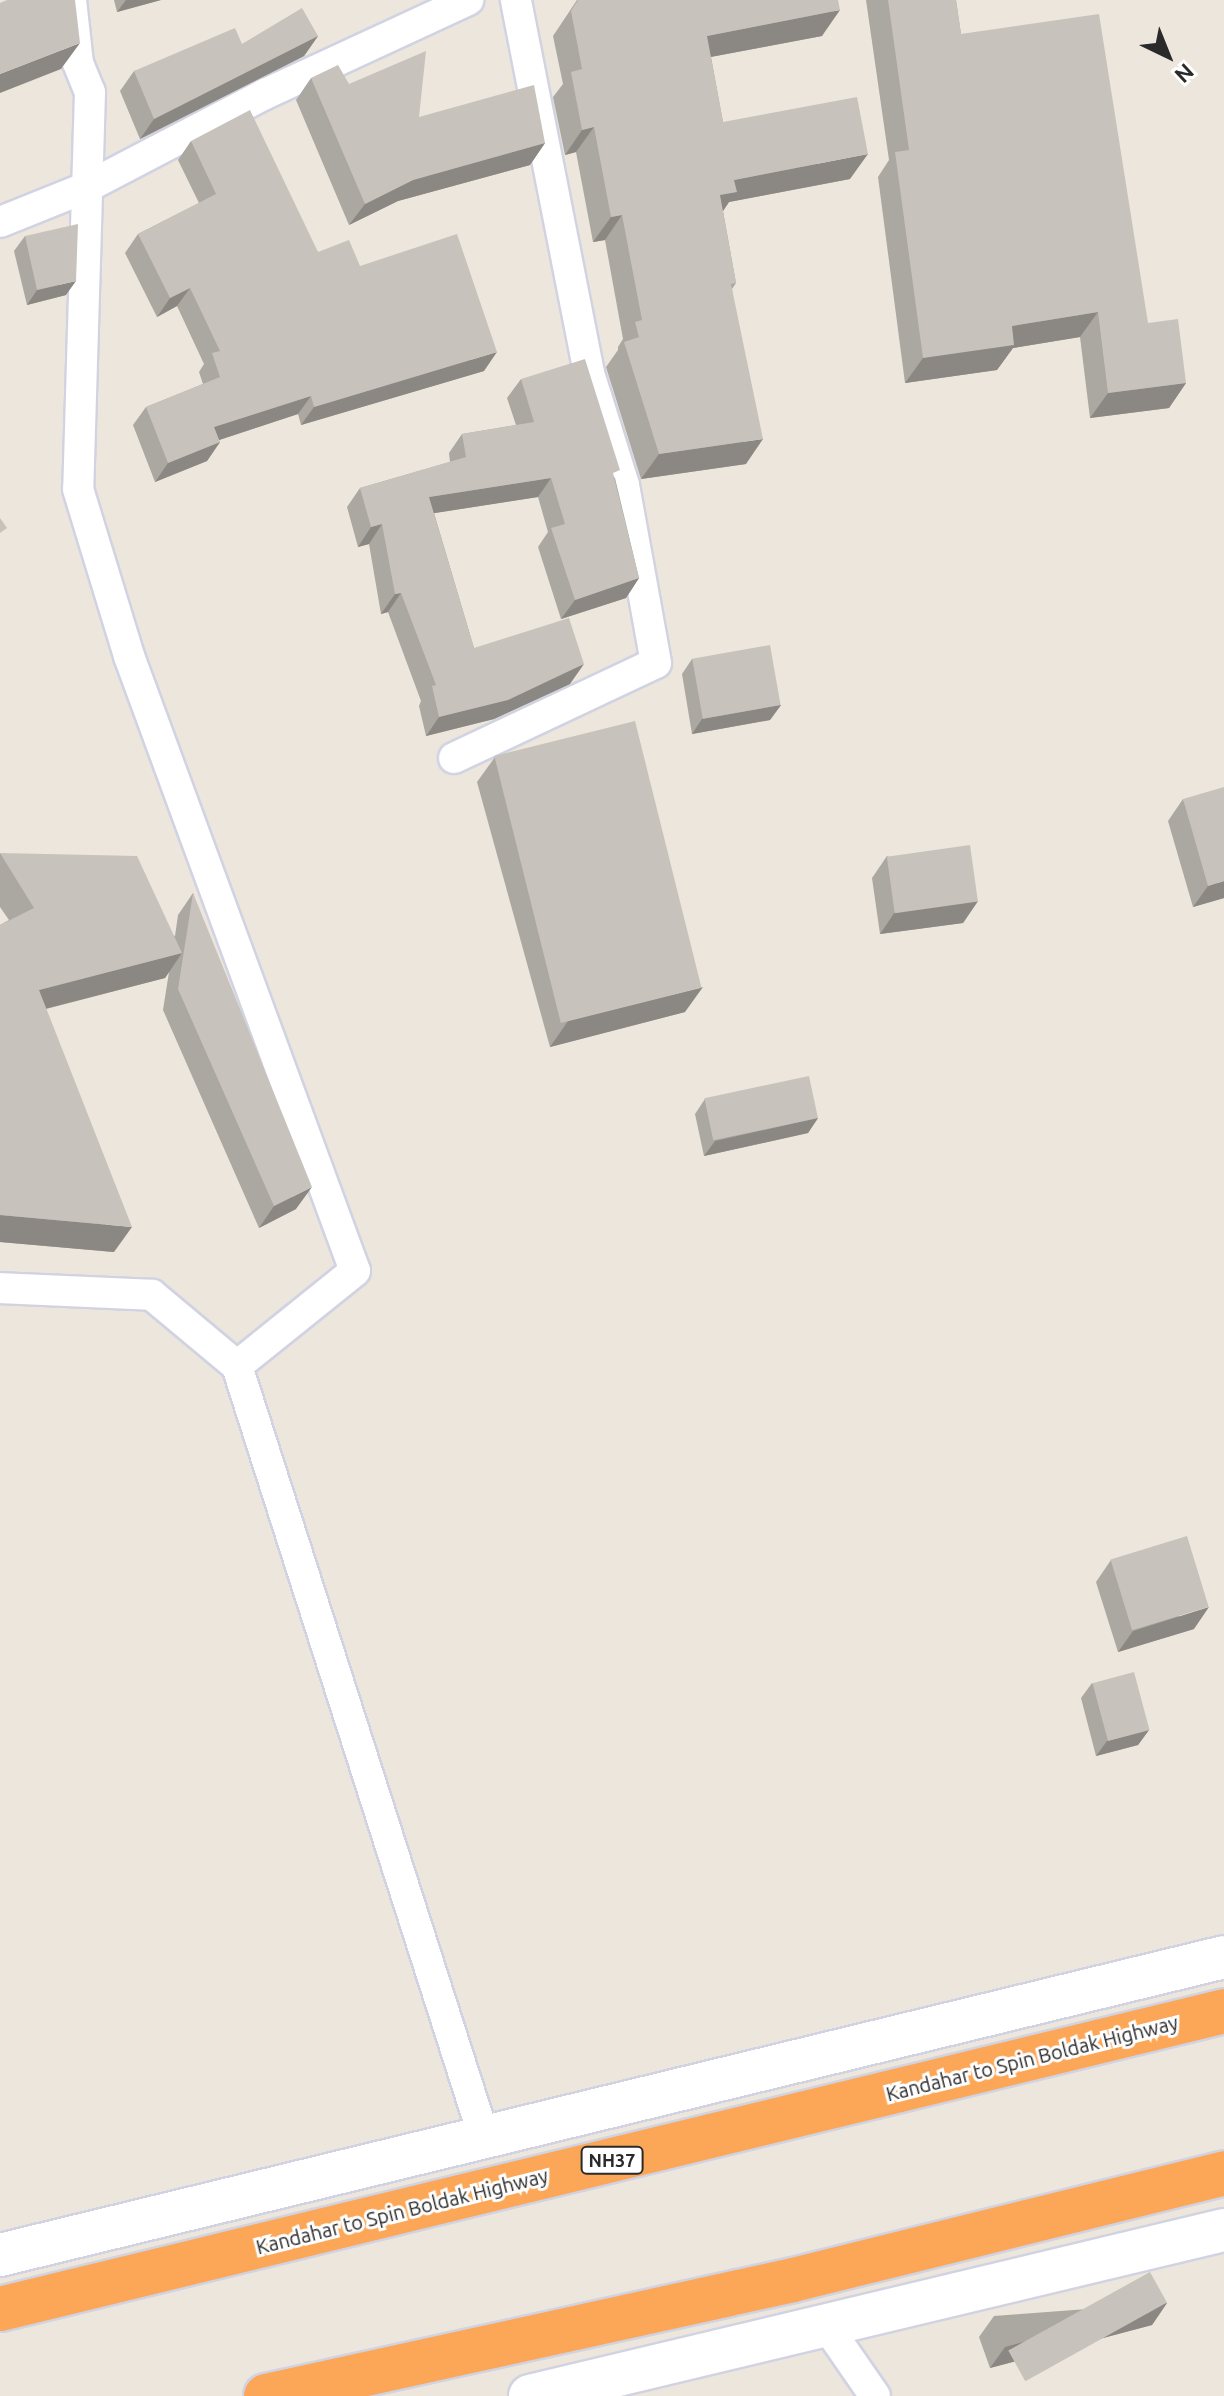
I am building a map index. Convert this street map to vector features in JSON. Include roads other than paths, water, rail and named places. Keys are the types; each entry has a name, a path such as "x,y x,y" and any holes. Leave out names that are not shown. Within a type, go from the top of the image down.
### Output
{"highway":[{"name":"Kandahar to Spin Boldak Highway","path":"0,2309 1224,2011"},
{"path":"266,2396 793,2280 1224,2173"}],"street":[{"path":"71,0 78,63 90,92 78,489 129,656 355,1271 237,1366"},
{"path":"0,222 87,187 265,94 468,0"},
{"path":"454,758 656,663 624,485 589,373 516,0"},
{"path":"0,1288 152,1295 237,1366 484,2137"},
{"path":"0,2255 1224,1957"},
{"path":"530,2396 1224,2230"},
{"path":"826,2325 875,2396"}]}
